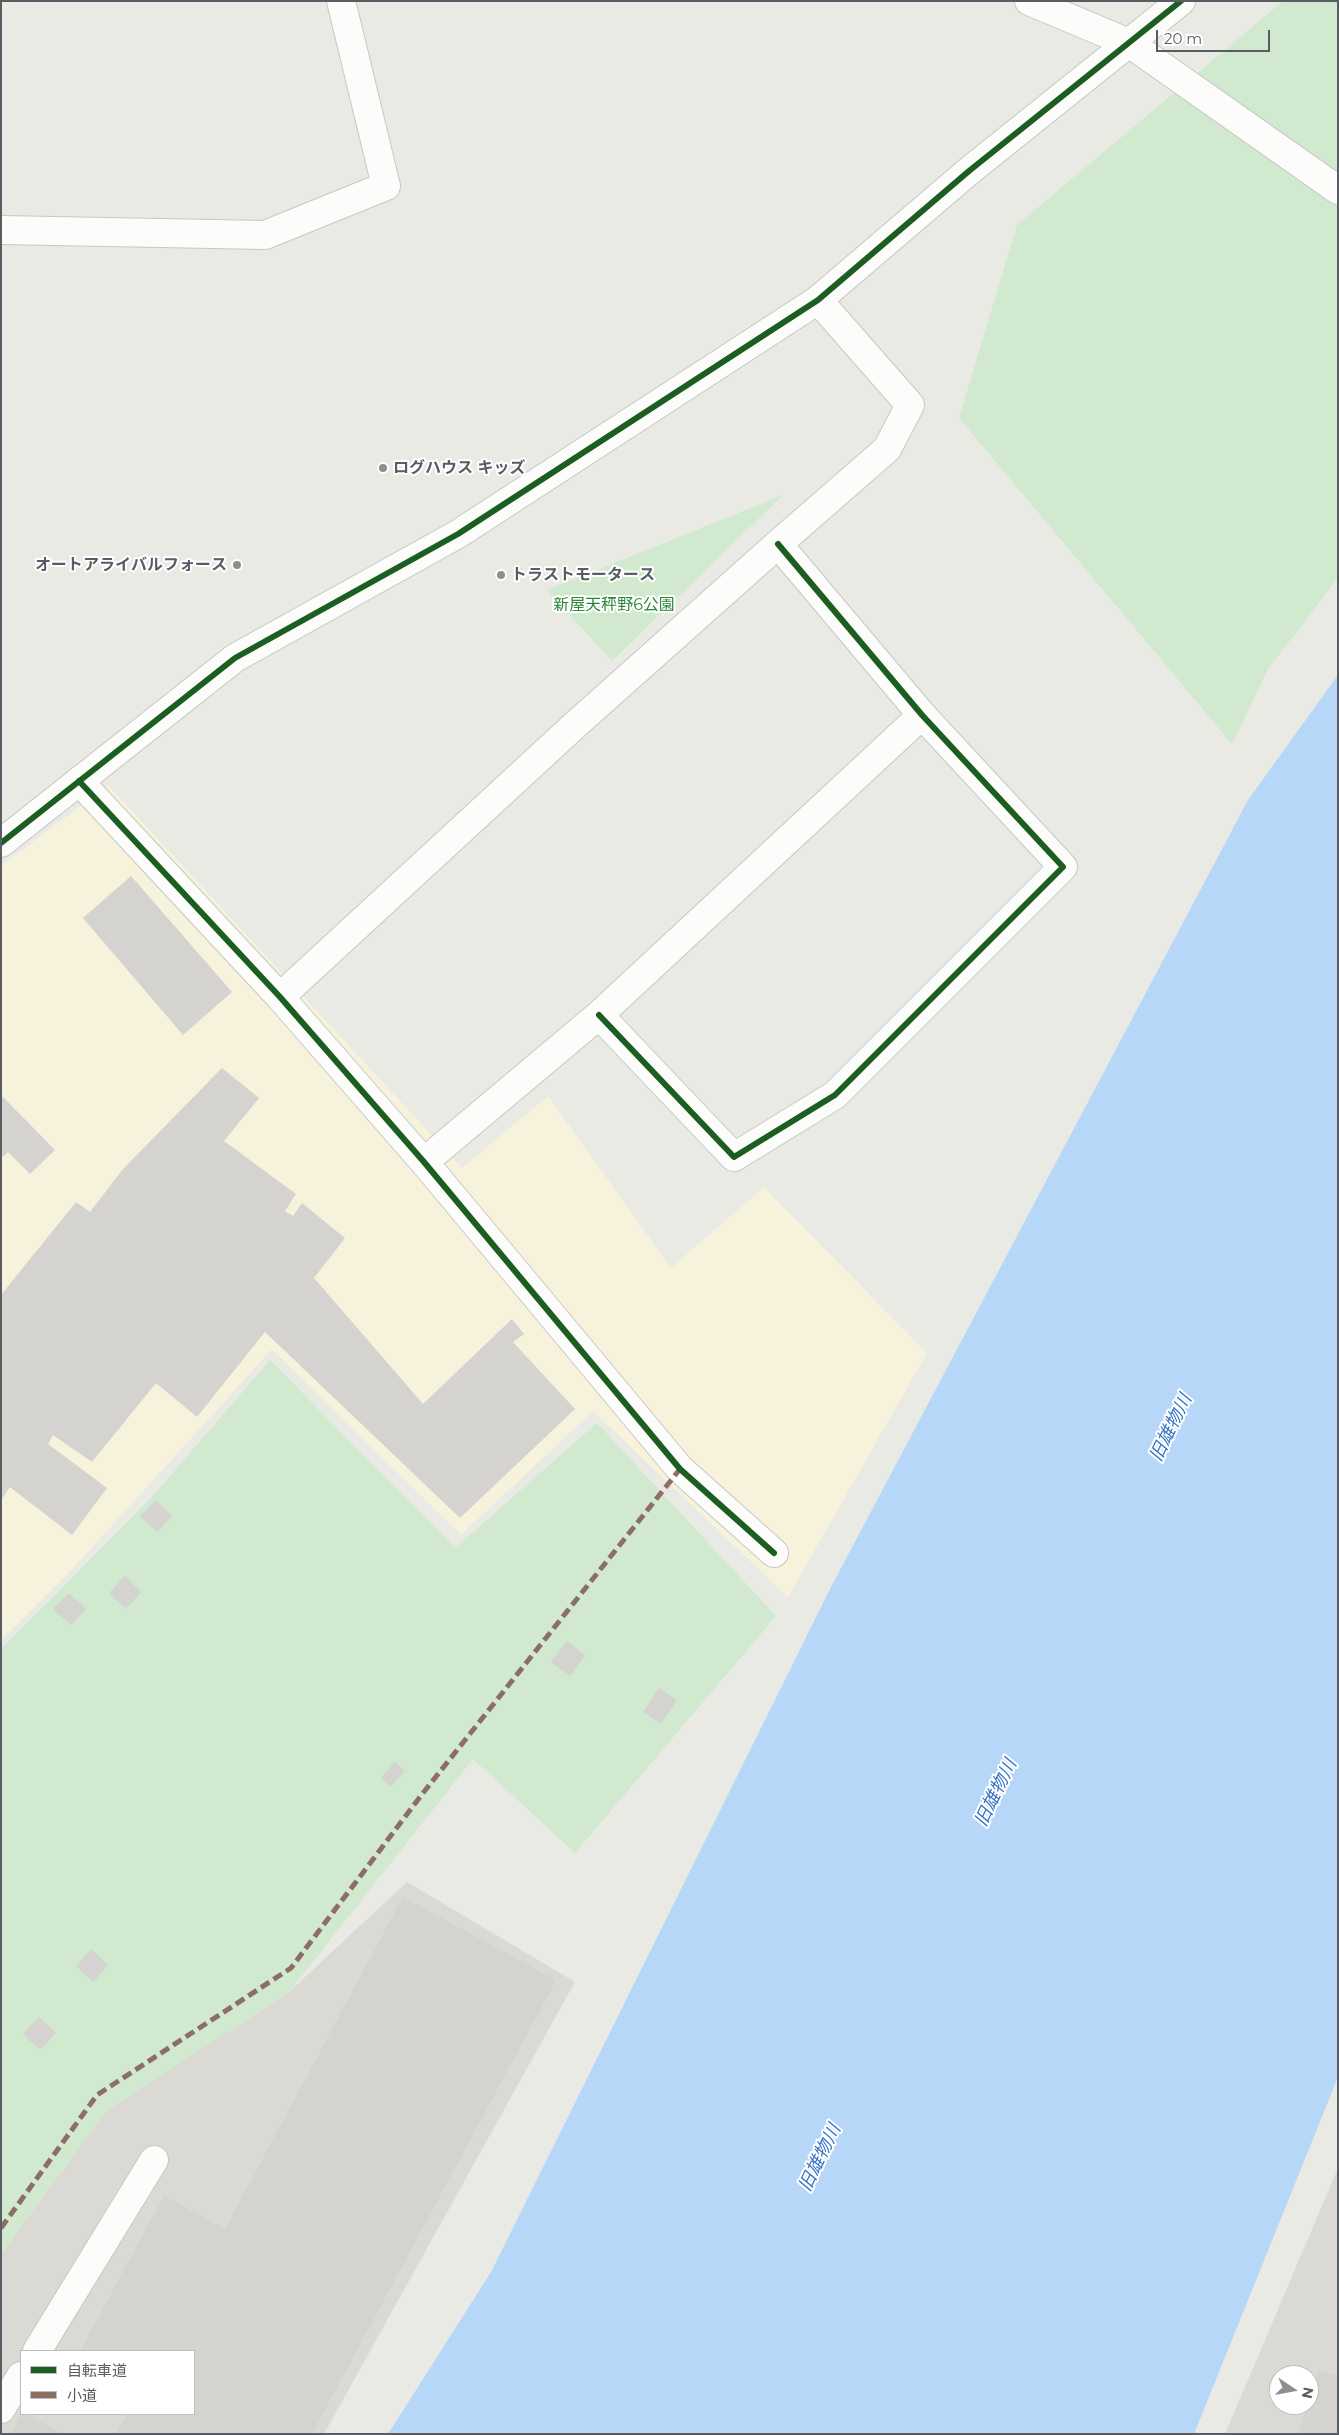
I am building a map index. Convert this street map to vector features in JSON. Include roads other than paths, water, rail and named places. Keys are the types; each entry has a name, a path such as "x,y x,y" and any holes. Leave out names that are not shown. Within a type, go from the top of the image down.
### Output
{"street":[{"path":"1,230 265,235 386,186 341,1"},
{"path":"1029,1 1129,43 1338,190"},
{"path":"1,843 235,658 458,534 818,300 969,170 1181,1"},
{"path":"280,997 575,725 887,448 910,405 818,300"},
{"path":"600,1015 734,1157 835,1095 1063,867 922,715 778,544"},
{"path":"424,1162 600,1015 922,715"},
{"path":"80,781 280,997 424,1162 680,1469 774,1553"},
{"path":"38,2350 154,2160"},
{"path":"1,2409 20,2378"}],"water":[{"name":"旧雄物川","path":"1338,675 1338,2077 1194,2434 388,2434 491,2272 831,1587 1248,800"}],"place":[{"name":"ログハウス キッズ","path":"383,468"},
{"name":"オートアライバルフォース","path":"237,565"},
{"name":"トラストモータース","path":"501,575"}],"park label":[{"name":"新屋天秤野6公園","path":"614,605"}]}
